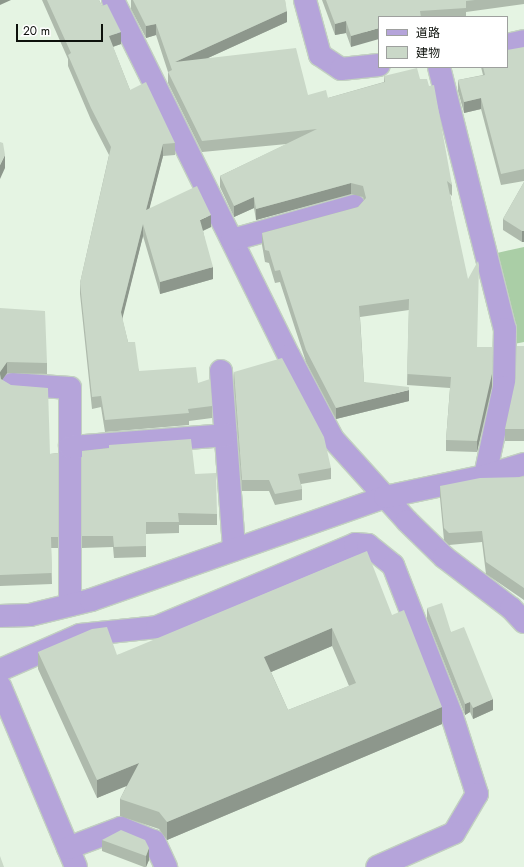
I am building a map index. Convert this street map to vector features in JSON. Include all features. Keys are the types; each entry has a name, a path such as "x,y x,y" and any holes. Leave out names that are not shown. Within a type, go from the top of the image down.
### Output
{"street":[{"path":"113,0 333,439 385,497 444,557 511,608 524,622"},
{"path":"305,0 320,55 341,69 378,65"},
{"path":"508,45 524,42"},
{"path":"439,68 505,329 504,387 485,476"},
{"path":"232,240 354,206"},
{"path":"220,371 234,550"},
{"path":"12,384 70,388 70,605"},
{"path":"70,447 226,435"},
{"path":"0,616 30,614 91,600 385,497 485,476 524,464"},
{"path":"0,670 80,635 157,627 355,544 368,545 394,565 452,716 477,794 454,833 377,867"},
{"path":"0,686 72,858 121,828 154,841 166,867"}],"green space":[{"path":"524,247 524,342 514,344 515,324 497,253"}],"building":[{"path":"47,0 99,0 102,6 107,4 121,32 109,36 130,90 146,82 175,143 163,144 146,210 197,186 211,215 200,220 213,267 160,282 143,224 121,312 128,342 135,342 139,371 196,367 198,383 210,379 212,406 188,409 189,413 105,420 101,396 92,397 80,283 111,147 91,108 68,55 71,53"},
{"path":"133,0 285,0 287,11 175,62 296,48 308,95 326,90 328,98 385,82 384,76 417,68 420,79 427,79 429,86 434,85 452,185 447,181 468,279 478,261 479,265 477,347 492,347 492,374 477,441 446,440 451,377 407,374 409,299 359,306 364,382 409,387 409,390 336,408 306,350 280,270 275,271 269,251 265,250 262,233 358,207 366,198 363,186 351,183 256,209 254,197 234,206 220,176 317,129 202,141 168,72 172,70 156,24 146,26"},
{"path":"326,0 475,0 466,1 466,8 420,11 421,16 378,16 378,28 351,36 346,21 335,24"},
{"path":"524,47 524,169 501,174 481,98 464,102 458,80 485,75 483,68 508,68 508,50"},
{"path":"0,142 3,143 5,155 0,165"},
{"path":"524,182 524,231 522,231 503,219"},
{"path":"0,308 45,311 47,363 7,362 0,372"},
{"path":"517,346 524,346 524,429 505,429 516,378"},
{"path":"282,358 324,437 331,468 298,474 302,489 275,494 269,480 242,480 234,372"},
{"path":"0,374 1,379 11,385 48,388 50,454 58,453 58,537 51,537 52,573 0,575"},
{"path":"191,439 195,474 216,473 217,514 178,513 179,522 146,522 146,546 114,547 113,536 82,536 82,451 109,448 109,445"},
{"path":"524,477 524,588 486,562 482,531 449,533 444,528 440,486 480,478"},
{"path":"367,551 392,615 404,610 442,707 167,822 159,812 120,799 139,763 97,780 38,652 92,629 107,627 117,655","holes":["332,628 356,683 288,710 264,657"]},
{"path":"442,603 451,632 464,627 493,699 473,708 470,702 465,704 427,608"},
{"path":"121,830 145,840 149,848 146,856 102,840"},
{"path":"0,856 4,867 0,867"}]}
